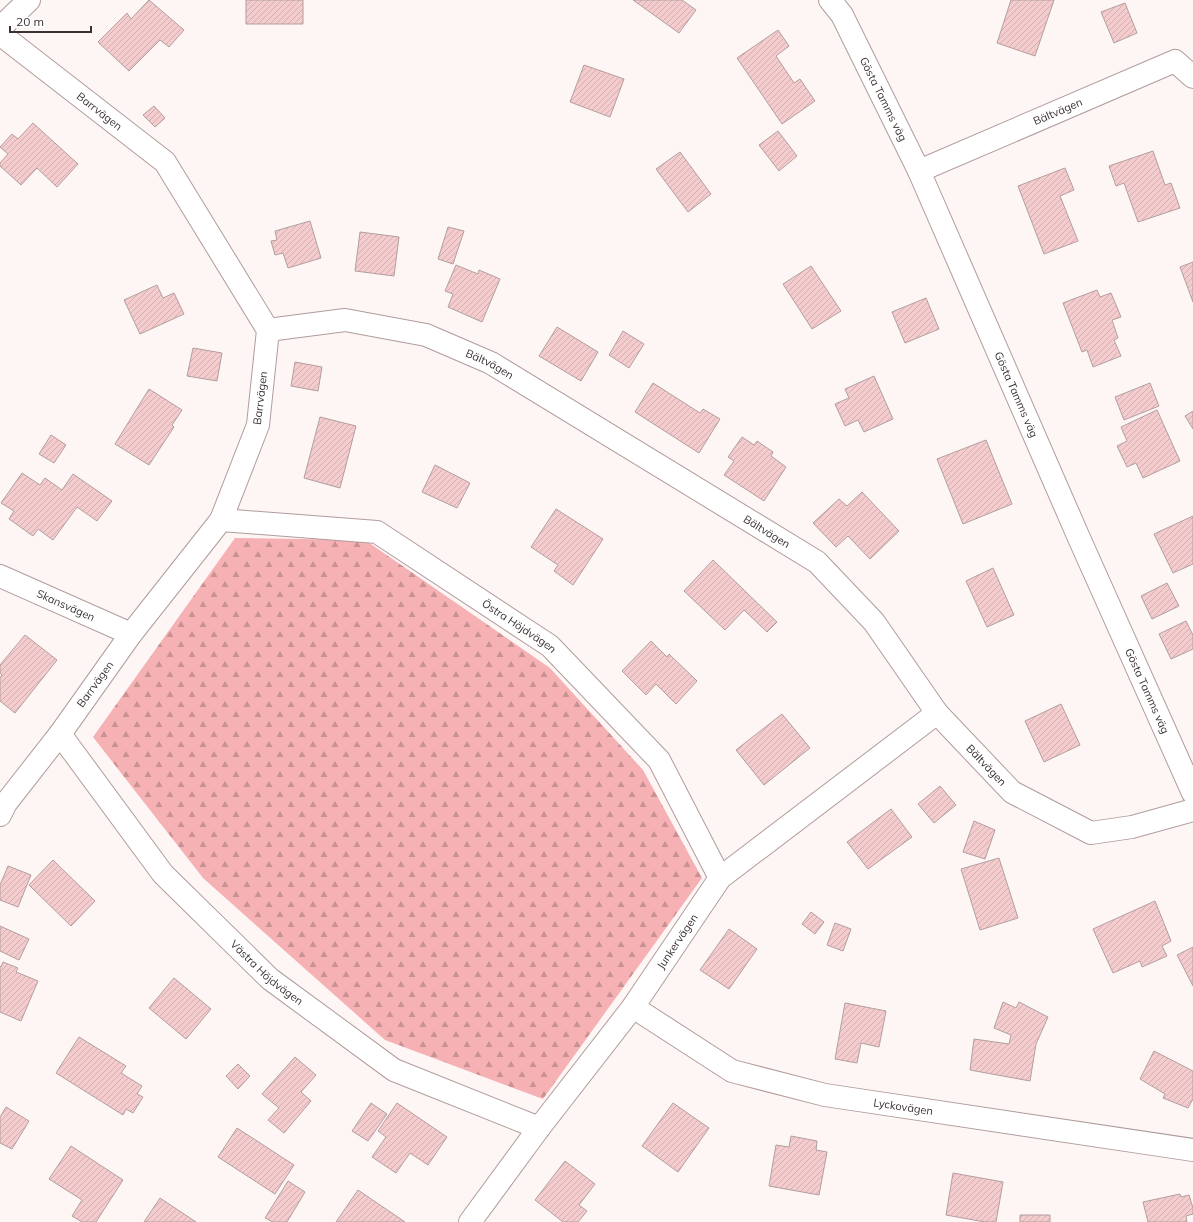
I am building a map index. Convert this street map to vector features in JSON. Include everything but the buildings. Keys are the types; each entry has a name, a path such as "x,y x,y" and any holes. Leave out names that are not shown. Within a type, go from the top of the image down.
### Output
{"street":[{"path":"0,28 29,0"},
{"name":"Gösta Tamms väg","path":"830,0 842,15 919,172 1193,794"},
{"name":"Barrvägen","path":"0,34 165,162 268,330 258,425 221,520 131,634 60,734 6,803 0,815"},
{"name":"Bältvägen","path":"919,172 1175,62 1193,77"},
{"name":"Bältvägen","path":"268,330 344,320 426,335 491,363 817,562 874,622 937,713 1012,792 1091,833 1132,827 1193,810"},
{"name":"Östra Höjdvägen","path":"221,520 377,532 550,646 659,760 720,878"},
{"name":"Skansvägen","path":"0,576 131,634"},
{"name":"Junkervägen","path":"470,1222 539,1128 633,1006 720,878 937,713"},
{"name":"Västra Höjdvägen","path":"60,734 163,874 270,979 394,1070 539,1128"},
{"name":"Lyckovägen","path":"633,1006 732,1072 825,1095 1193,1150"}],"green space":[{"path":"235,538 365,540 550,668 643,770 702,878 543,1099 385,1040 203,878 93,737"}]}
